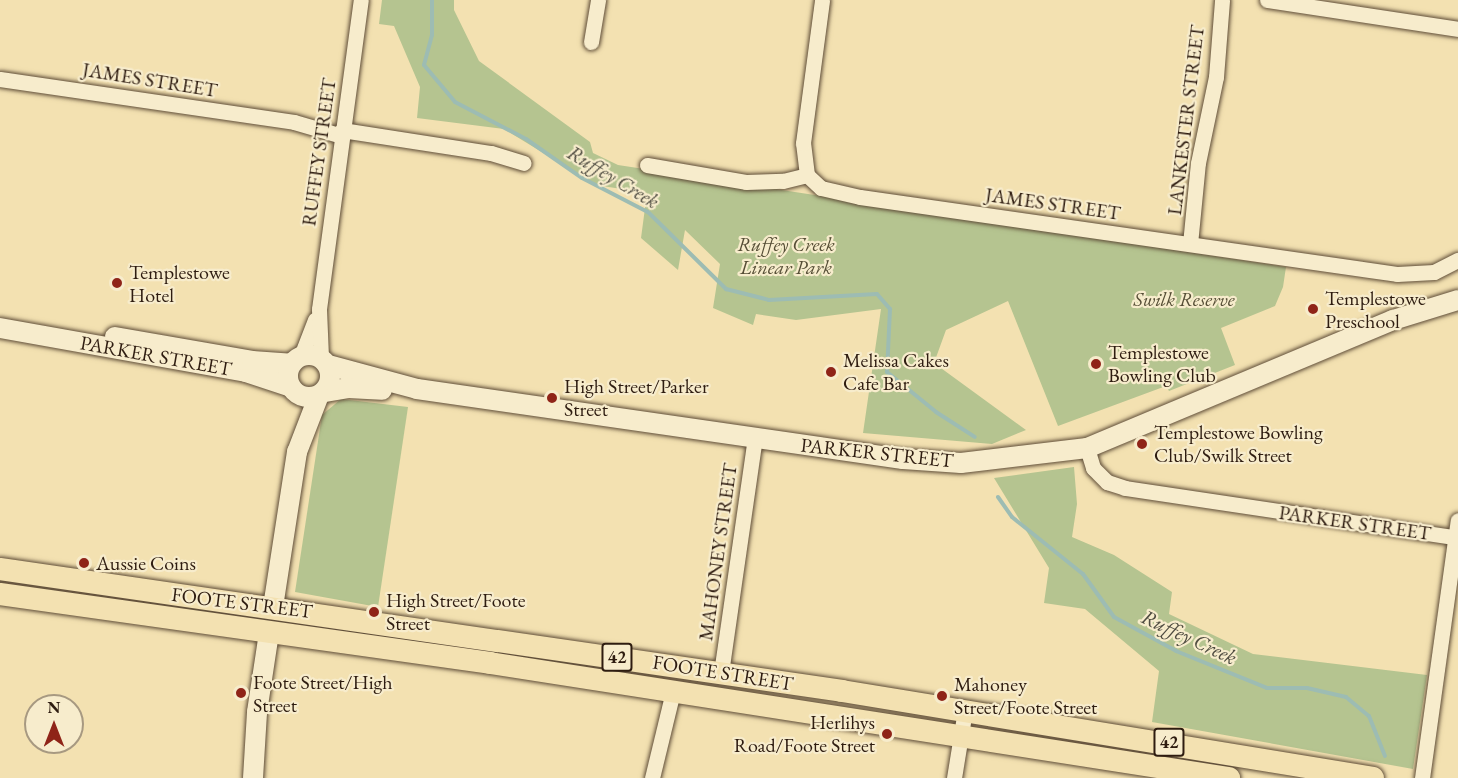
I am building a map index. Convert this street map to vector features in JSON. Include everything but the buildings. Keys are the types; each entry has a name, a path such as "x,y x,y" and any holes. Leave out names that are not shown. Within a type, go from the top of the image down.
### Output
{"main road":[{"path":"1088,448 1392,320 1458,300"},
{"name":"PARKER STREET","path":"10,329 117,337 252,361 310,361 417,389 903,459 961,463 1088,448"},
{"name":"PARKER STREET","path":"10,329 246,372 292,389"},
{"path":"253,778 257,712 297,452 292,389 287,375 310,361 331,379 322,393 297,452"},
{"name":"PARKER STREET","path":"322,393 348,388 417,389"},
{"path":"292,389 309,397 322,393"},
{"name":"FOOTE STREET","path":"0,569 722,673 965,710 1373,778"},
{"name":"FOOTE STREET","path":"0,594 673,691 1229,778"}],"street":[{"name":"RUFFEY STREET","path":"310,361 361,0"},
{"path":"591,42 598,0"},
{"path":"647,165 746,182 783,181 807,175 803,142 822,0"},
{"name":"LANKESTER STREET","path":"1190,244 1198,164 1216,77 1222,0"},
{"path":"1267,0 1458,29"},
{"name":"JAMES STREET","path":"0,79 491,153 524,163"},
{"name":"JAMES STREET","path":"807,175 822,188 852,196 1397,274 1434,272 1458,260"},
{"name":"MAHONEY STREET","path":"722,673 755,438"},
{"name":"PARKER STREET","path":"1088,448 1093,468 1107,482 1125,488 1457,538"},
{"path":"1422,778 1458,520"},
{"path":"652,778 673,691"},
{"path":"954,778 965,710"}],"green space":[{"path":"382,0 454,0 454,10 479,61 590,142 593,153 618,165 1286,267 1283,287 1275,306 1221,328 1235,365 1169,391 1166,386 1058,426 1008,301 946,330 934,363 1026,430 992,444 863,433 881,309 796,320 756,314 753,325 713,308 720,264 685,230 678,270 641,238 647,193 596,185 504,129 417,118 420,87 394,26 379,24"},
{"path":"341,399 408,407 378,607 295,592 322,415"},
{"path":"1074,467 1077,504 1072,537 1114,555 1172,592 1169,614 1253,654 1427,675 1413,769 1152,722 1159,671 1085,609 1044,603 1049,568 994,478"}],"waterway":[{"name":"Ruffey Creek","path":"432,0 432,35 424,65 455,102 526,139 582,178 648,212 726,289 769,300 877,294 890,309 887,372 936,412 975,437"},
{"name":"Ruffey Creek","path":"998,497 1012,517 1083,574 1114,617 1176,651 1267,688 1307,688 1346,697 1369,716 1385,756"}],"place":[{"name":"Templestowe Hotel","path":"117,283"},
{"name":"Templestowe Preschool","path":"1313,309"},
{"name":"Templestowe Bowling Club","path":"1096,364"},
{"name":"Melissa Cakes Cafe Bar","path":"831,372"},
{"name":"High Street/Parker Street","path":"552,398"},
{"name":"Templestowe Bowling Club/Swilk Street","path":"1142,444"},
{"name":"Aussie Coins","path":"84,563"},
{"name":"High Street/Foote Street","path":"374,612"},
{"name":"Foote Street/High Street","path":"241,693"},
{"name":"Mahoney Street/Foote Street","path":"942,696"},
{"name":"Herlihys Road/Foote Street","path":"887,734"}],"park label":[{"name":"Ruffey Creek Linear Park","path":"786,256"},
{"name":"Swilk Reserve","path":"1184,299"}]}
